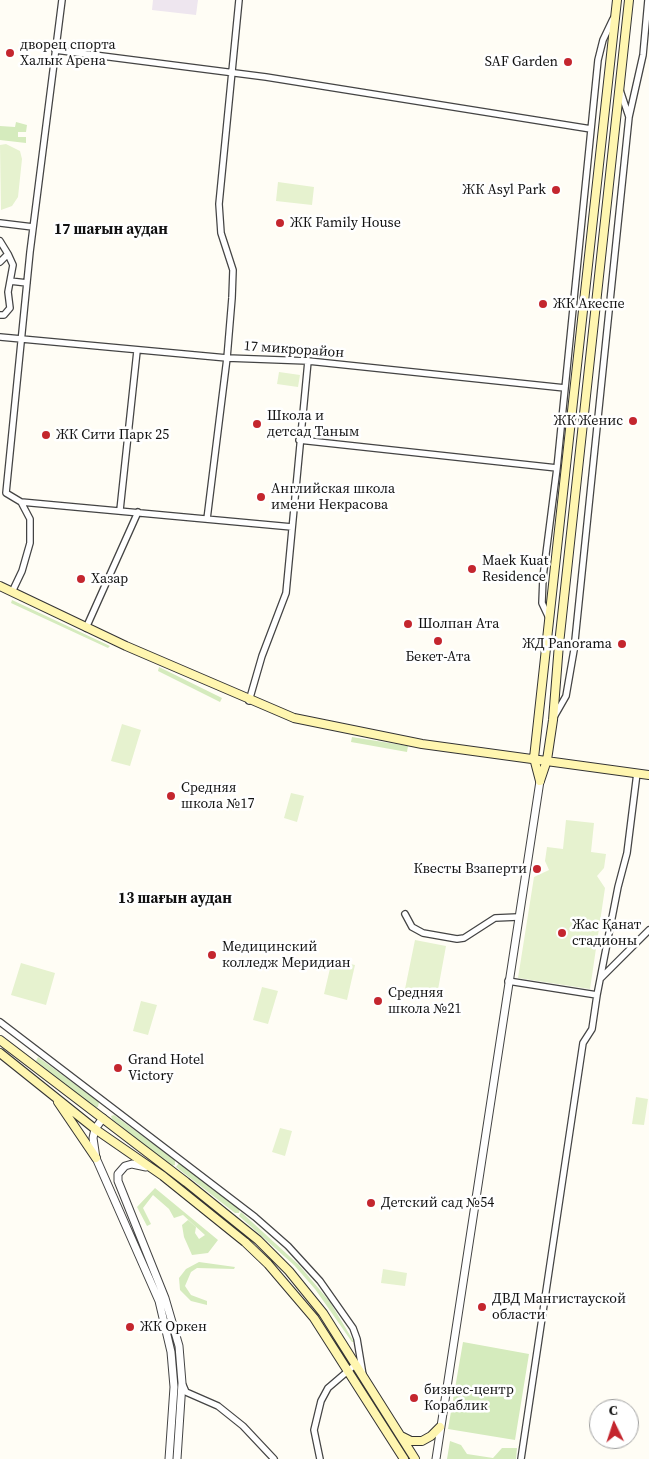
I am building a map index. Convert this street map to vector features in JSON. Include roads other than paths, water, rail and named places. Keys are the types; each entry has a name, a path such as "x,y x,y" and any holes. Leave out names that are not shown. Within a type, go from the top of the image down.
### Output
{"main road":[{"path":"540,781 534,758 617,0"},
{"path":"540,781 547,760 553,720 629,0"},
{"path":"579,350 591,351"},
{"path":"0,586 86,628 249,701 294,718 422,744 649,775"},
{"path":"0,1040 258,1240 289,1271 323,1313 415,1459"},
{"path":"0,1052 95,1129 153,1169 245,1242 268,1264 310,1312 404,1459"},
{"path":"51,1092 96,1158"},
{"path":"401,1436 411,1441 422,1441 431,1436 440,1426"}],"street":[{"path":"62,0 33,227 6,493 21,502 292,527"},
{"path":"207,519 227,358 233,270 221,233 219,204 239,0"},
{"path":"553,720 566,696 574,650 629,116 643,55 648,0"},
{"path":"550,620 542,603 543,577 557,468 598,60 603,40 615,15"},
{"path":"55,50 232,73 592,129"},
{"path":"619,88 629,116"},
{"path":"614,133 627,134"},
{"path":"0,223 33,227"},
{"path":"0,241 13,265 8,292 10,308 4,315 0,315"},
{"path":"0,262 8,254"},
{"path":"10,281 27,283"},
{"name":"17 микрорайон","path":"0,337 21,341 227,358 308,361 565,388"},
{"path":"120,510 138,351"},
{"path":"249,701 262,656 286,593 299,440 308,361"},
{"path":"299,440 557,468"},
{"path":"12,592 22,571 30,542 30,519 21,502"},
{"path":"86,628 138,512"},
{"path":"520,1459 583,1043 592,1029 618,887 627,853 637,773"},
{"path":"436,1459 540,781"},
{"path":"405,914 412,927 423,933 457,939 464,938 495,918 518,917"},
{"path":"601,979 649,930"},
{"path":"508,981 597,995"},
{"path":"0,1022 255,1216 288,1246 320,1281 352,1328 358,1339 364,1377"},
{"path":"102,1118 95,1129 93,1138 96,1158 159,1301 165,1321 171,1352 174,1387 169,1459"},
{"path":"153,1169 140,1164 125,1166 118,1174 118,1181 173,1321 179,1346 182,1383 176,1459"},
{"path":"320,1459 314,1430 321,1401 328,1388 356,1364"},
{"path":"182,1383 186,1392 218,1406 243,1426 274,1459"},
{"path":"181,1405 193,1396"}],"place":[{"name":"дворец спорта Халык Арена","path":"10,53"},
{"name":"SAF Garden","path":"568,62"},
{"name":"ЖК Asyl Park","path":"556,190"},
{"name":"ЖК Family House","path":"280,223"},
{"name":"ЖК Акеспе","path":"543,304"},
{"name":"ЖК Женис","path":"633,421"},
{"name":"Школа и детсад Таным","path":"257,424"},
{"name":"ЖК Сити Парк 25","path":"46,435"},
{"name":"Английская школа имени Некрасова","path":"261,497"},
{"name":"Maek Kuat Residence","path":"472,569"},
{"name":"Хазар","path":"81,579"},
{"name":"Шолпан Ата","path":"408,624"},
{"name":"Бекет-Ата","path":"438,641"},
{"name":"ЖД Panorama","path":"622,644"},
{"name":"Средняя школа №17","path":"171,796"},
{"name":"Квесты Взаперти","path":"537,869"},
{"name":"Жас Қанат стадионы","path":"562,933"},
{"name":"Медицинский колледж Меридиан","path":"212,955"},
{"name":"Средняя школа №21","path":"378,1001"},
{"name":"Grand Hotel Victory","path":"118,1068"},
{"name":"Детский сад №54","path":"371,1203"},
{"name":"ДВД Мангистауской области","path":"482,1307"},
{"name":"ЖК Оркен","path":"130,1327"},
{"name":"бизнес-центр Кораблик","path":"414,1398"}],"district":[{"name":"17 шағын аудан","path":"111,230"},
{"name":"13 шағын аудан","path":"175,899"}]}
